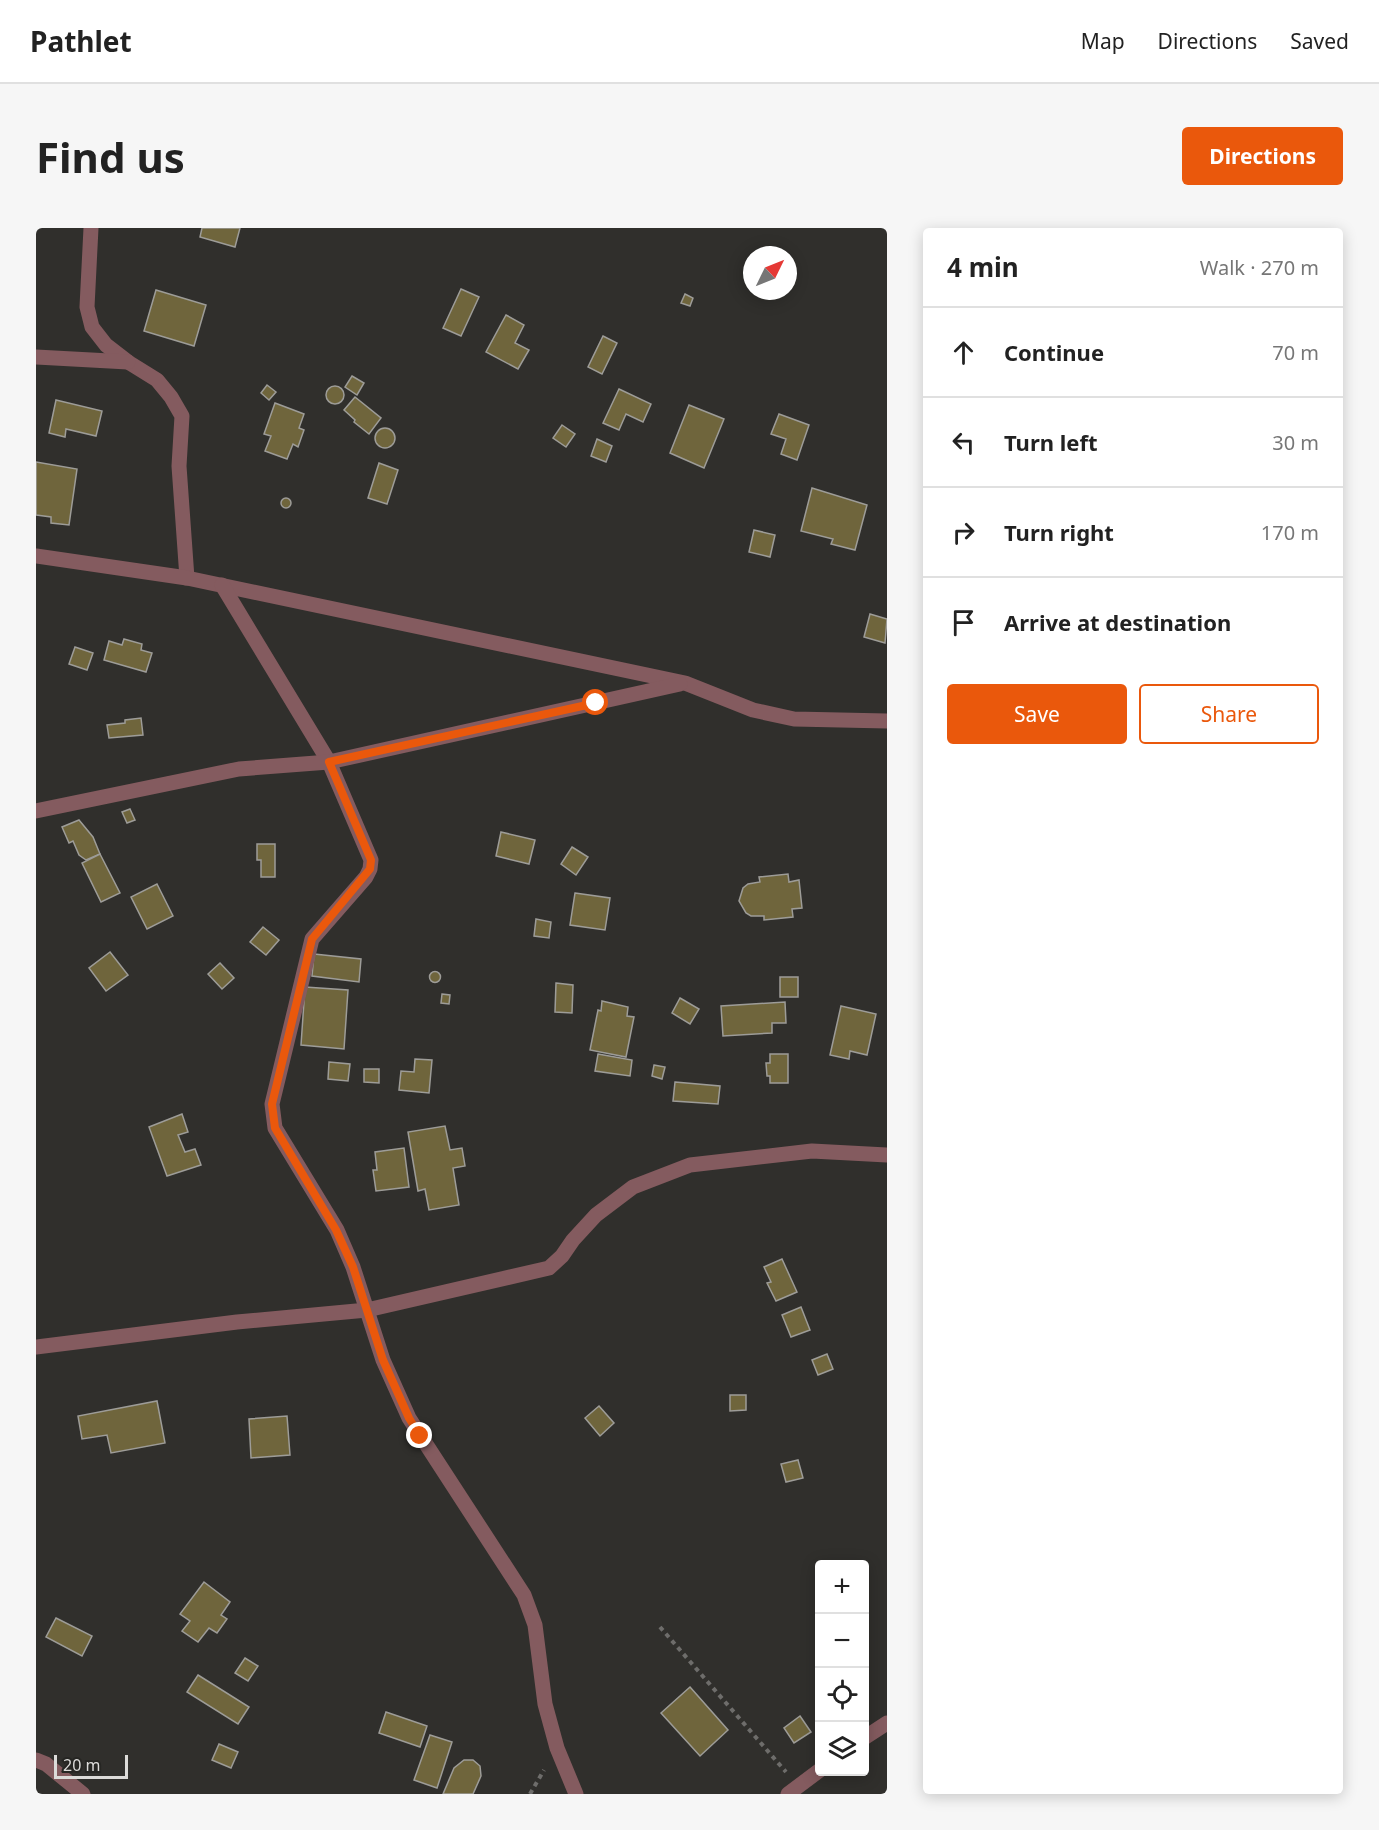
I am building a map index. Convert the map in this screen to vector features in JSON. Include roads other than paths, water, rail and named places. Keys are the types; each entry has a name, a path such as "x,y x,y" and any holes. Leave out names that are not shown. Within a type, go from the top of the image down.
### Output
{"street":[{"path":"91,228 87,307 93,327 106,345 157,380 171,397 182,416 179,466 187,578"},
{"path":"36,357 128,362"},
{"path":"36,556 187,578 685,683 753,710 794,719 887,722"},
{"path":"222,585 329,762 371,860 370,869 312,939 272,1104 275,1128 336,1230 353,1267 383,1360 409,1418 524,1595 535,1625 545,1704 557,1748 576,1794"},
{"path":"36,811 239,769 329,762 685,683"},
{"path":"36,1347 237,1322 367,1310 549,1268 596,1215 633,1187 690,1165 812,1151 887,1155"},
{"path":"869,1735 887,1723"},
{"path":"36,1760 46,1764 83,1794"},
{"path":"793,1790 815,1773"}]}
